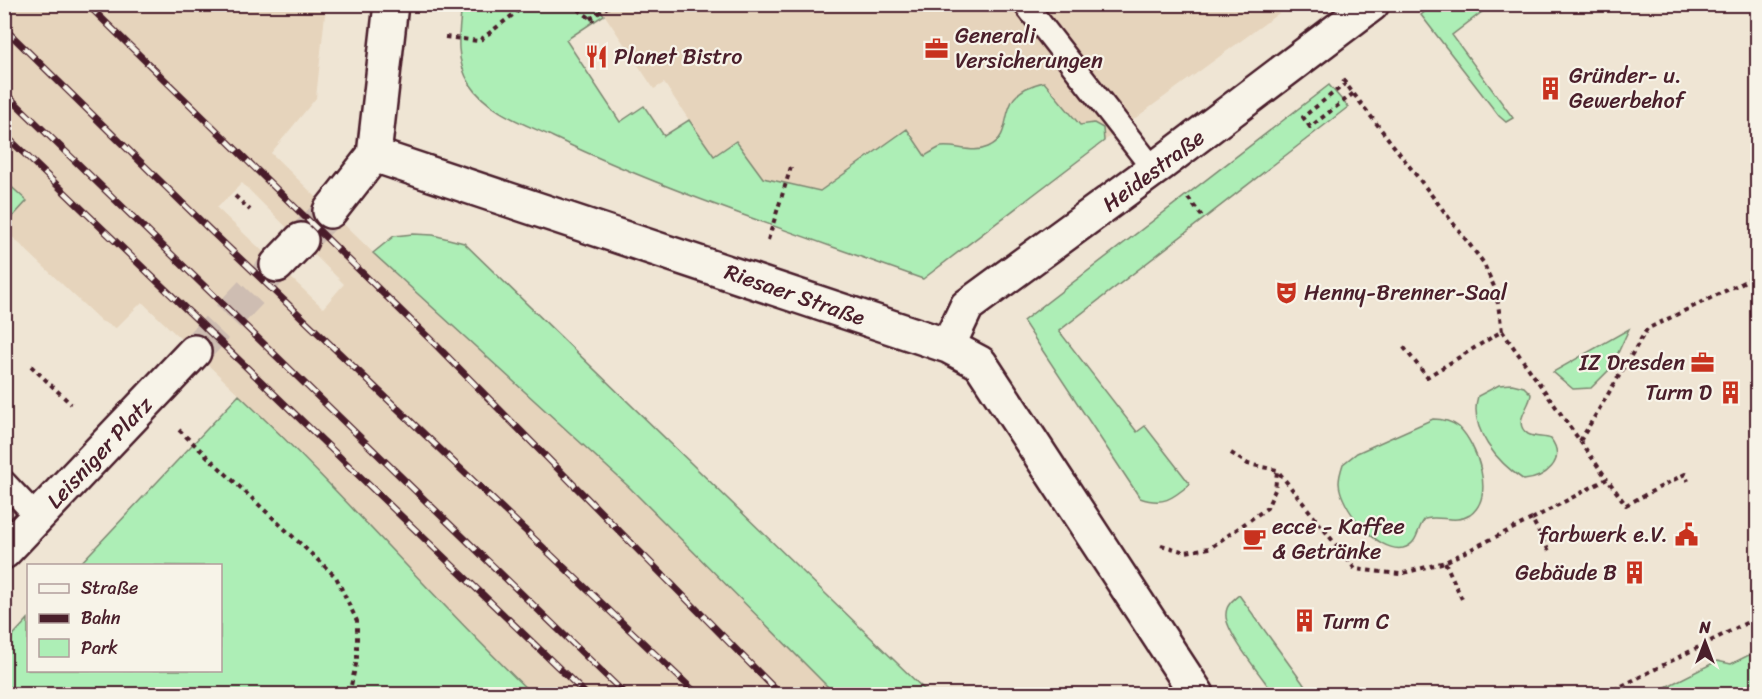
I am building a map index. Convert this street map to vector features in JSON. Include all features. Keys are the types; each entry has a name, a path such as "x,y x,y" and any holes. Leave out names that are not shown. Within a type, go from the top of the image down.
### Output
{"street":[{"path":"330,211 374,155 391,4"},
{"name":"Heidestraße","path":"948,346 967,306 1154,170 1372,4"},
{"name":"Riesaer Straße","path":"374,155 948,346 980,363 1197,694"},
{"path":"277,265 300,240"},
{"name":"Leisniger Platz","path":"4,552 194,352"}],"lane":[{"path":"1025,4 1154,170"},
{"path":"4,482 38,518"}],"path":[{"path":"445,37 478,41 527,4"},
{"path":"571,4 592,20 612,4"},
{"path":"1354,93 1310,127 1303,117 1346,83 1354,93 1483,262 1496,291 1502,331 1626,506 1685,474 1688,481"},
{"path":"769,238 791,167"},
{"path":"236,196 250,210"},
{"path":"1580,441 1647,329 1758,275"},
{"path":"1402,345 1427,377 1502,331"},
{"path":"31,366 71,404"},
{"path":"148,400 336,577 357,621 357,660 349,694"},
{"path":"1231,453 1248,464 1277,470 1355,569 1400,574 1445,562 1607,479"},
{"path":"1161,545 1185,552 1210,548 1267,508 1275,490 1277,470"},
{"path":"1532,519 1550,553"},
{"path":"1445,562 1462,599"},
{"path":"1606,694 1758,617"}],"shaded area":[{"path":"5,5 326,5 316,98 271,153 399,278 628,486 835,694 532,694 476,641 289,442 142,302 116,328 101,321 5,230 4,225 27,201 5,180","holes":["242,183 344,284 323,308 217,208"]},
{"path":"598,5 1290,5 1104,141 1103,128 1094,123 1080,125 1006,116 1002,135 988,148 968,150 951,147 925,156 908,130 820,191 763,178 736,141 714,157 664,83 654,89"}],"green space":[{"path":"1434,4 1491,5 1452,35 1513,118 1506,122 1499,116 1421,15"},
{"path":"462,5 598,5 604,15 566,40 620,122 644,106 664,136 689,120 714,156 736,141 763,178 820,191 907,129 925,156 941,147 976,150 988,147 1003,133 1011,104 1017,95 1027,88 1044,82 1080,125 1094,123 1103,128 1104,141 923,279 644,177 497,110 478,94 465,75 459,45"},
{"path":"1329,85 1348,107 1059,331 1137,432 1145,426 1190,484 1167,500 1155,501 1140,498 1023,321"},
{"path":"4,180 27,201 5,225 4,225"},
{"path":"433,235 464,243 929,694 835,694 628,486 373,253 394,236"},
{"path":"1629,329 1611,368 1591,388 1573,389 1553,372"},
{"path":"1512,384 1524,387 1531,394 1521,420 1523,430 1531,435 1551,439 1555,447 1555,461 1551,467 1532,479 1524,480 1495,455 1481,433 1477,421 1478,396 1499,385"},
{"path":"239,395 314,468 458,620 532,694 5,694 5,644 27,620 27,672 222,672 222,564 80,564"},
{"path":"1433,419 1453,423 1466,435 1481,471 1482,496 1478,507 1465,518 1425,519 1412,543 1403,548 1393,548 1372,536 1346,504 1339,481 1342,466 1357,453"},
{"path":"1239,595 1310,694 1274,694 1253,666 1237,643 1227,622 1227,608"},
{"path":"1757,651 1757,694 1652,694 1717,661 1731,664"}],"tunnel":[{"path":"301,240 330,211"},
{"path":"194,352 277,265"}],"railway":[{"path":"87,4 435,344 780,694"},
{"path":"4,28 209,229 697,694"},
{"path":"4,92 625,694"},
{"path":"4,134 586,694"}],"place":[{"name":"Generali Versicherungen","path":"937,48"},
{"name":"Planet Bistro","path":"596,56"},
{"name":"Gründer- u. Gewerbehof","path":"1551,88"},
{"name":"Henny-Brenner-Saal","path":"1286,292"},
{"name":"IZ Dresden","path":"1703,362"},
{"name":"Turm D","path":"1730,392"},
{"name":"farbwerk e.V.","path":"1686,534"},
{"name":"ecce - Kaffee & Getränke","path":"1254,539"},
{"name":"Gebäude B","path":"1635,572"},
{"name":"Turm C","path":"1304,621"}]}
